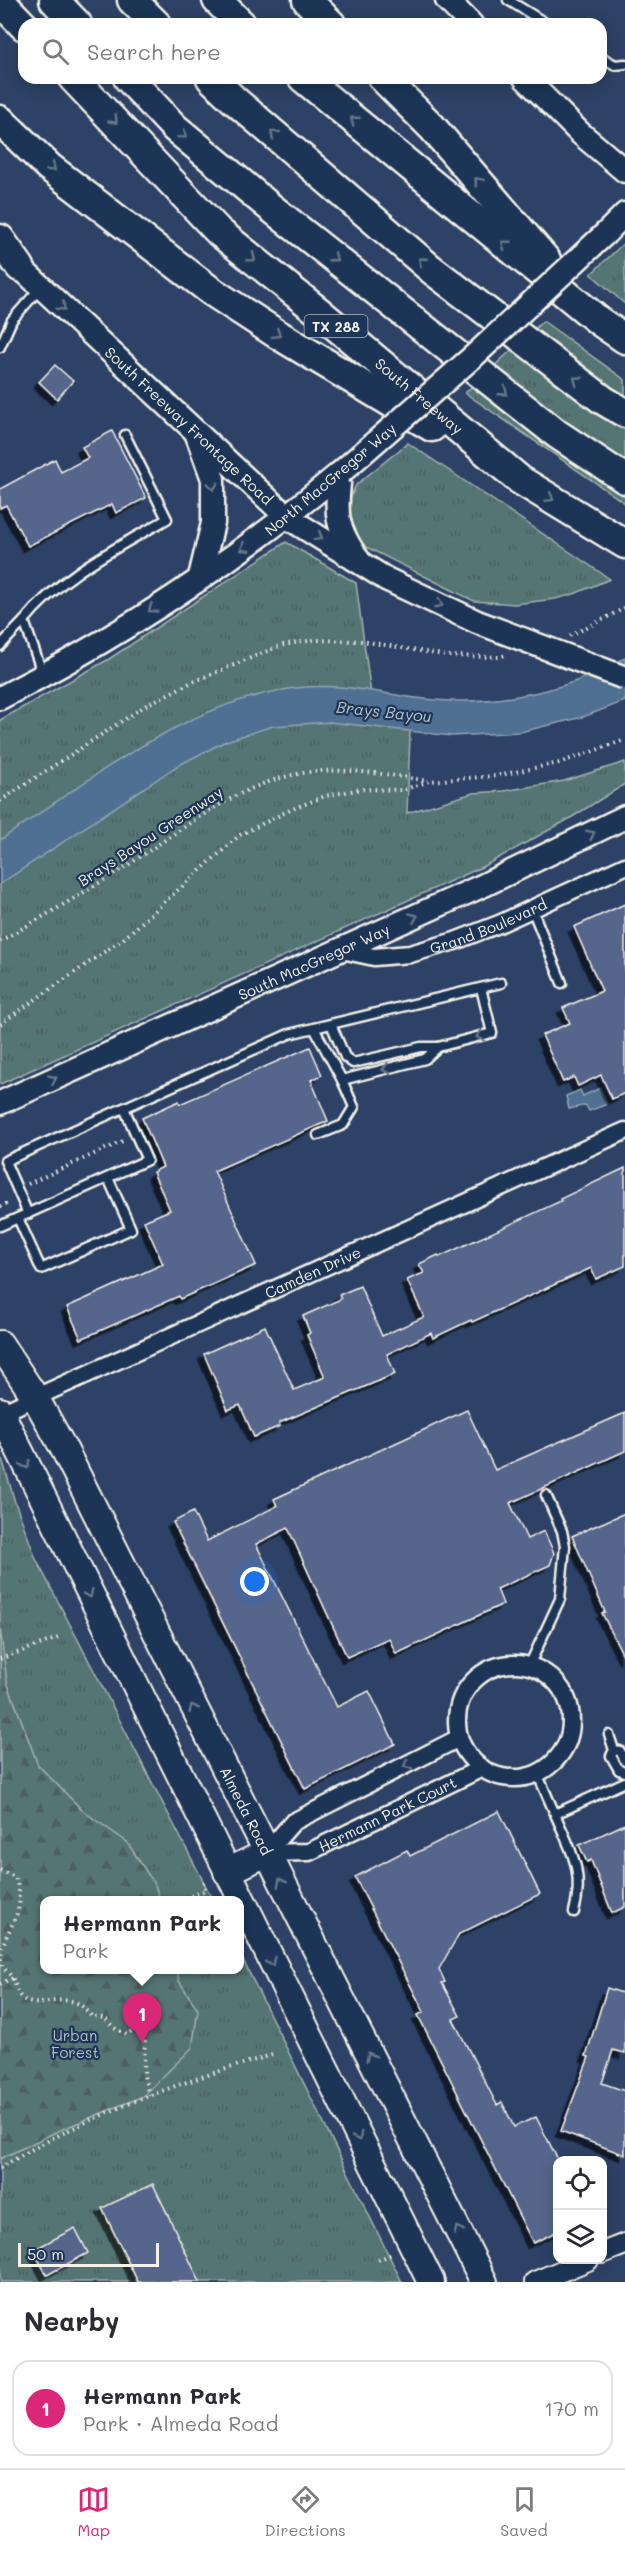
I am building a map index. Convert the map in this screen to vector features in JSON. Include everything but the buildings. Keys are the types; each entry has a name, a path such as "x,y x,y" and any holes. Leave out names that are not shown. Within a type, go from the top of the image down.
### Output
{"highway":[{"path":"54,0 70,18"},
{"path":"132,0 150,18"},
{"path":"218,0 235,18"},
{"path":"307,0 325,18"},
{"path":"0,1 18,20"},
{"name":"South Freeway","path":"79,84 219,232 319,312 520,480 625,544"},
{"path":"134,84 175,128 270,207 557,434 625,480"},
{"path":"217,84 431,269 603,400 625,413"},
{"path":"310,84 599,321 625,339"},
{"path":"389,84 432,127 599,321"},
{"path":"5,124 49,167 211,291 277,334 520,480"},
{"path":"0,239 10,258"}],"main road":[{"path":"447,0 465,18"},
{"path":"531,84 580,133 625,171"},
{"name":"North MacGregor Way","path":"0,698 43,676 118,631 287,518 476,354 625,214"},
{"name":"South Freeway Frontage Road","path":"10,258 287,518 386,579 477,622 625,678"},
{"path":"195,430 213,479 213,523 200,577"},
{"path":"340,473 337,518 345,540 363,565"},
{"name":"South MacGregor Way","path":"0,1103 342,950 625,817"},
{"name":"Almeda Road","path":"0,1344 35,1396 65,1451 484,2282"},
{"path":"0,1412 239,1896"},
{"path":"227,1872 266,1853"},
{"path":"244,1906 431,2282"}],"street":[{"name":"Grand Boulevard","path":"342,950 374,957 410,954 455,941 532,909 625,866"},
{"name":"Camden Drive","path":"0,1412 625,1131"},
{"path":"501,1665 529,1666 551,1677 562,1690 569,1706 571,1723 567,1740 560,1754 550,1765 537,1773 518,1777 500,1776 482,1768 468,1755 459,1738 457,1719 460,1701 470,1685 484,1672 501,1665"},
{"path":"266,1853 294,1822 459,1738"},
{"name":"Hermann Park Court","path":"266,1853 309,1852 482,1768"},
{"path":"607,2251 625,2244"},
{"path":"535,2282 576,2264"}],"lane":[{"path":"508,0 537,18"},
{"path":"607,60 615,65 625,64"},
{"path":"0,347 12,320 41,287"},
{"path":"0,646 54,590 75,574 167,519 125,435"},
{"path":"24,621 43,676"},
{"path":"532,909 562,983"},
{"path":"28,1214 5,1161 289,1034 501,983"},
{"path":"331,1024 345,1057 353,1063 421,1047 438,1047 492,1033 481,988"},
{"path":"314,1028 354,1107 343,1125 318,1135"},
{"path":"342,1080 425,1059 438,1047"},
{"path":"0,1226 147,1160 124,1108"},
{"path":"18,1218 41,1269 132,1229 108,1178"},
{"path":"529,1666 560,1599 565,1546 562,1530 546,1495"},
{"path":"609,1735 614,1750 611,1756 620,1770 625,1772"},
{"path":"614,1750 620,1751 625,1761"},
{"path":"537,1773 578,1874 580,1890 574,1912"},
{"path":"555,1814 625,1782"}],"path":[{"path":"565,638 625,608"},
{"path":"0,801 148,704 190,683 282,645 314,640 362,641 448,656 499,657 510,654"},
{"name":"Brays Bayou Greenway","path":"0,941 73,900 199,815 257,785 297,774 326,771 374,772 429,781 495,776 560,763 625,740"},
{"name":"Brays Bayou Greenway","path":"0,1024 123,939 219,852 258,824 325,796 361,789 403,790 429,781"},
{"path":"0,1207 10,1203 29,1183 136,1135"},
{"path":"0,1659 25,1652 61,1637"},
{"path":"0,1870 15,1877 20,1888 20,1904 2,1939 0,1961 13,1978 16,1991 22,1998 32,2002 69,2000 84,2006 92,2018 105,2018 113,2027 127,2035 137,2027 145,2028 144,2076 149,2095"},
{"path":"0,1983 13,1978"},
{"path":"0,2168 35,2146 149,2095 272,2055"}],"green space":[{"path":"625,242 625,304 591,274"},
{"path":"543,321 625,380 625,503 465,393"},
{"path":"408,443 610,579 555,599 515,604 474,601 362,545 350,522 349,514 350,499 356,485"},
{"path":"286,542 356,583 372,702 411,710 407,813 473,793 504,791 564,781 625,762 625,784 569,819 484,866 0,1084 0,720 109,659"},
{"path":"0,1452 36,1559 211,1896 40,1896 40,1974 244,1974 244,1962 402,2282 0,2282"},
{"name":"Urban Forest","path":"0,1628 7,1682 38,1765 83,1811 127,1842 155,1885 159,1896 40,1896 40,1974 178,1974 179,1981 198,2010 192,2048 143,2096 58,2131 0,2159"}],"water":[{"name":"Brays Bayou","path":"625,658 625,701 583,717 520,732 452,736 330,722 273,726 226,741 177,766 0,884 0,840 145,744 223,706 264,694 325,686 436,700 500,699 562,686"},
{"path":"600,1088 607,1104 589,1111 586,1105 569,1109 566,1096 580,1090 583,1096"}],"place":[{"name":"Hermann Park","path":"142,2043"}]}
